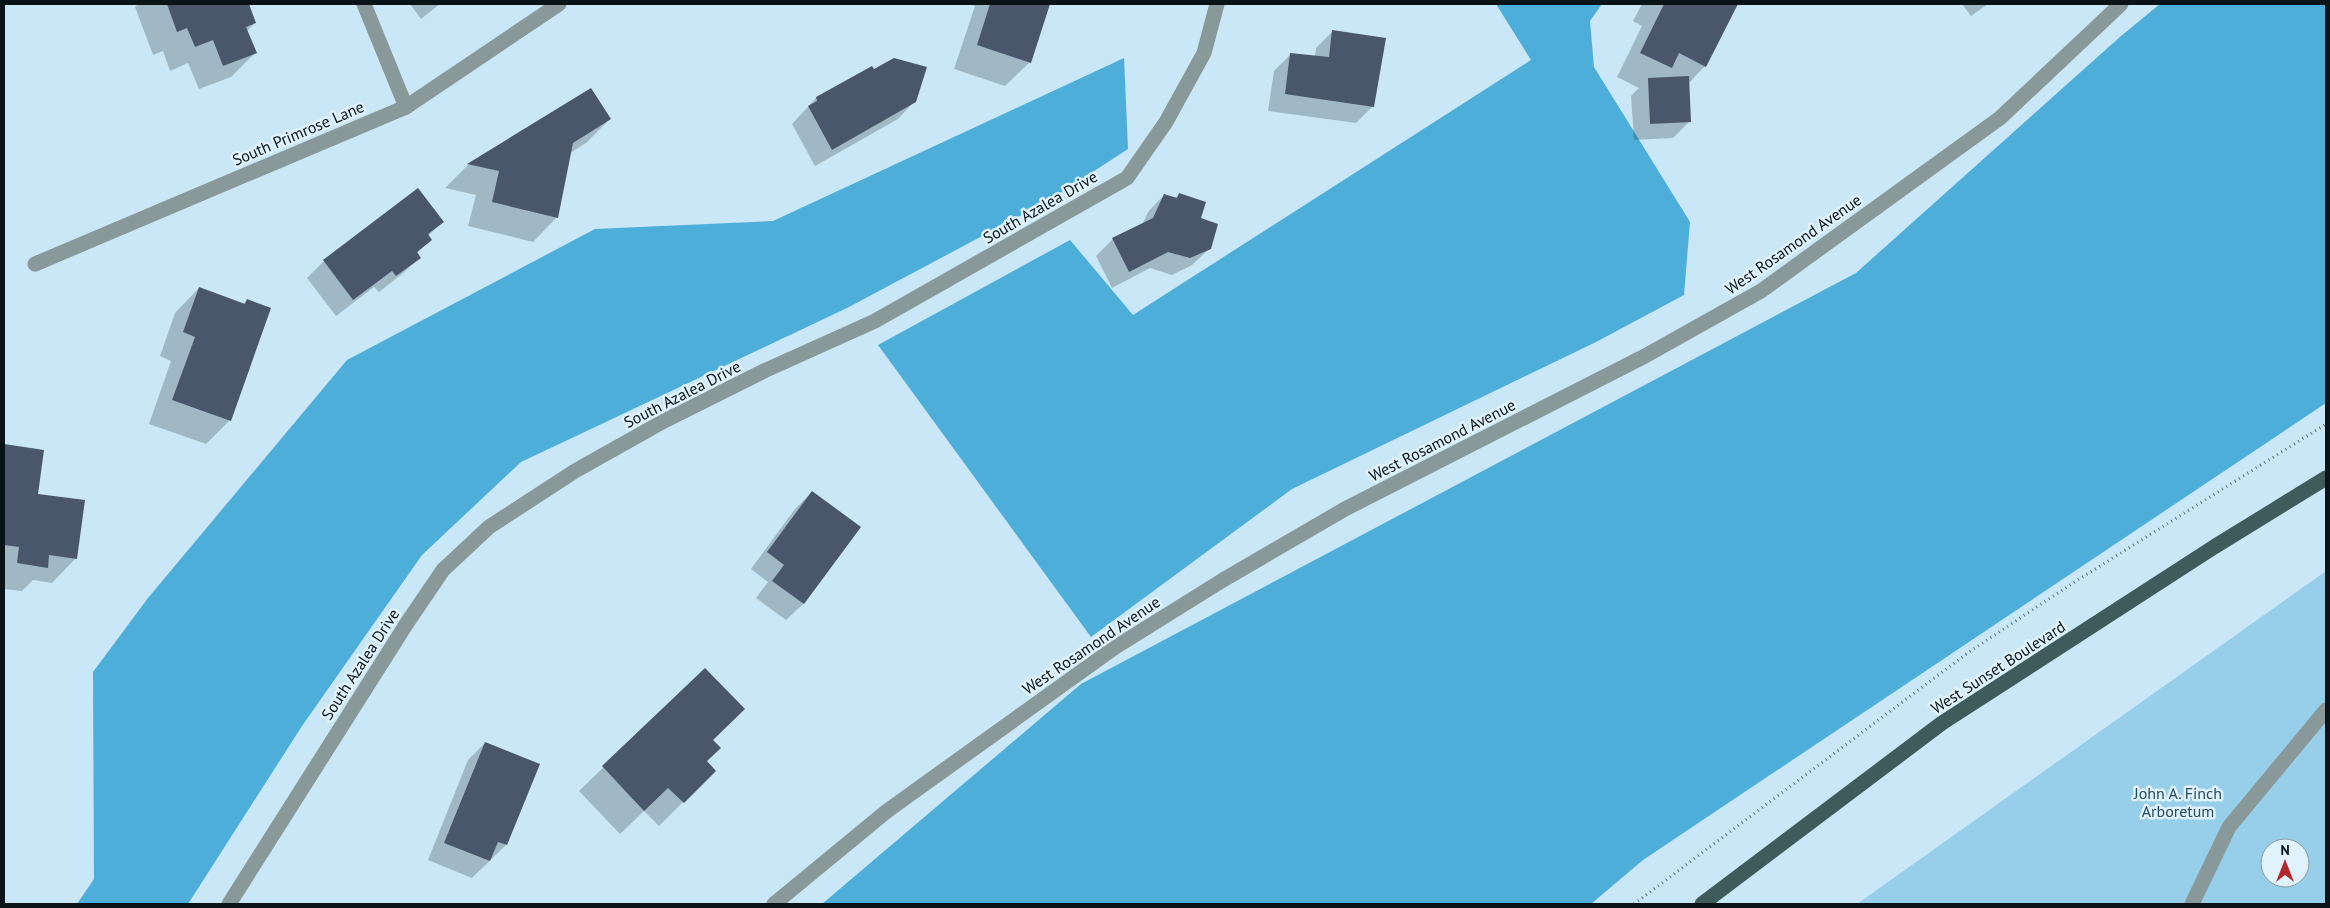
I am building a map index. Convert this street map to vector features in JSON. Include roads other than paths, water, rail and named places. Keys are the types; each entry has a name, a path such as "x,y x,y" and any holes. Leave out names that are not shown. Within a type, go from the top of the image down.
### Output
{"main road":[{"name":"West Sunset Boulevard","path":"1702,904 1942,723 2206,552 2326,478"}],"street":[{"path":"364,4 406,107"},
{"name":"South Primrose Lane","path":"35,264 406,107 559,4"},
{"name":"South Azalea Drive","path":"229,904 371,677 417,608 444,570 489,527 575,472 664,420 875,320 1127,178 1166,122 1204,53 1217,4"},
{"name":"West Rosamond Avenue","path":"774,904 888,810 1130,637 1345,509 1646,356 1761,291 2000,118 2121,4"},
{"path":"2192,904 2229,827 2326,710"}],"park label":[{"name":"John A. Finch Arboretum","path":"2178,802"}]}
